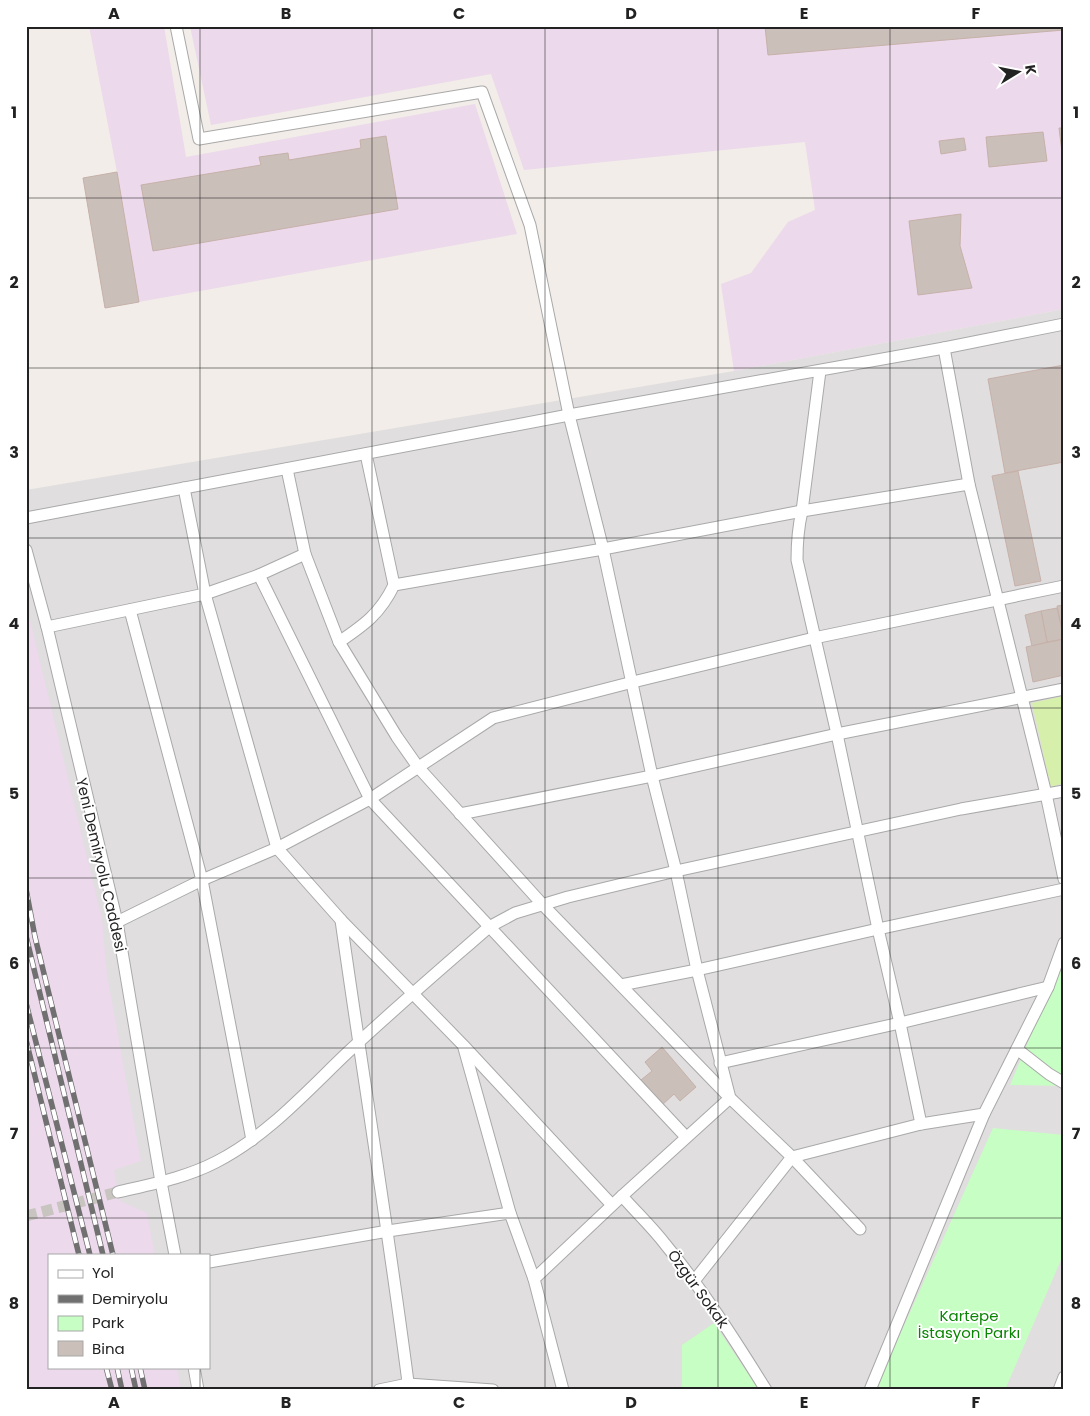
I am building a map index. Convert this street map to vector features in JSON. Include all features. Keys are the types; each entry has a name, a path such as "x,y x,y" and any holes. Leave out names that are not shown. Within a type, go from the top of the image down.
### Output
{"street":[{"path":"176,26 199,139 482,92 530,225 569,416 602,550 697,970 730,1098"},
{"path":"26,518 944,348 1064,324"},
{"path":"944,348 969,484 996,600 1046,794 1064,879"},
{"path":"820,370 802,511 798,526 797,560 837,734 921,1124"},
{"path":"339,642 374,616 383,606 394,585 366,454"},
{"path":"287,470 305,554 339,642 397,737 418,767 543,904 730,1098 792,1157 860,1229"},
{"path":"394,585 602,550 802,511 969,484"},
{"path":"184,488 205,594 278,848 341,920 463,1046 612,1205"},
{"name":"Yeni Demiryolu Caddesi","path":"26,550 47,627 116,922 175,1254"},
{"path":"47,627 205,594 259,575 305,554"},
{"path":"259,575 370,799 686,1137"},
{"path":"116,922 202,880 278,848 370,799 493,718 814,638 1064,586"},
{"path":"130,610 202,880 252,1140"},
{"path":"460,814 652,776 837,734 1064,689"},
{"path":"118,1192 161,1182 202,1169 252,1140 489,927 515,913 568,897 676,871 961,809 1064,791"},
{"path":"621,985 1064,890"},
{"path":"341,920 358,1043 388,1231 408,1387"},
{"path":"870,1390 984,1114 1048,987 1064,943"},
{"path":"720,1063 900,1024 1048,987"},
{"path":"463,1046 510,1213 534,1279 563,1390"},
{"path":"1017,1049 1048,1074 1064,1083"},
{"path":"534,1279 730,1098"},
{"path":"694,1281 792,1157 921,1124 984,1114"},
{"name":"Özgür Sokak","path":"622,1196 665,1244 694,1281 766,1390"},
{"path":"210,1262 388,1231 510,1213"},
{"path":"194,1368 198,1390"},
{"path":"1059,1390 1064,1377"},
{"path":"379,1390 408,1387 493,1390"}],"shaded area":[{"path":"89,26 164,26 186,157 475,104 517,234 105,308 83,178 117,172"},
{"path":"190,26 1064,26 1064,309 734,371 721,284 751,273 788,222 815,210 805,142 524,170 491,74 211,125"},
{"path":"1064,309 1064,1390 26,1390 26,490 734,371"},
{"path":"26,603 102,919 107,974 141,1161 114,1170 120,1201 147,1213 155,1254 48,1254 48,1368 177,1368 181,1390 26,1390"}],"green space":[{"path":"1064,696 1064,783 1051,787 1032,703"},
{"path":"1064,957 1064,1086 1010,1085"},
{"name":"Kartepe İstasyon Parkı","path":"993,1128 1064,1135 1064,1253 1005,1390 875,1390"},
{"path":"714,1323 759,1390 682,1390 682,1345"}],"building":[{"path":"765,26 1064,26 1064,30 768,55"},
{"path":"1059,128 1064,128 1064,152 1062,152"},
{"path":"1043,132 1047,161 989,167 986,137"},
{"path":"386,136 398,209 153,251 141,185 261,165 259,157 288,153 289,160 361,148 360,140"},
{"path":"964,138 966,150 941,154 939,141"},
{"path":"117,172 139,302 105,308 83,178"},
{"path":"961,214 960,246 972,288 918,295 909,221"},
{"path":"1064,365 1064,462 1005,473 988,379"},
{"path":"1018,471 1041,581 1015,586 992,476"},
{"path":"1064,605 1064,639 1057,606"},
{"path":"1057,608 1064,639 1047,642 1041,611"},
{"path":"1041,611 1047,642 1032,646 1025,615"},
{"path":"1064,639 1064,675 1033,682 1026,647"},
{"path":"662,1047 696,1087 680,1101 674,1094 662,1105 641,1080 652,1071 645,1062"}],"tunnel":[{"path":"26,1216 118,1192"}],"railway":[{"path":"26,889 35,937 113,1254"},
{"path":"26,936 103,1254"},
{"path":"26,1003 90,1254"},
{"path":"26,1040 79,1254"},
{"path":"106,1368 112,1390"},
{"path":"117,1368 122,1390"},
{"path":"131,1368 136,1390"},
{"path":"140,1368 145,1390"}]}
